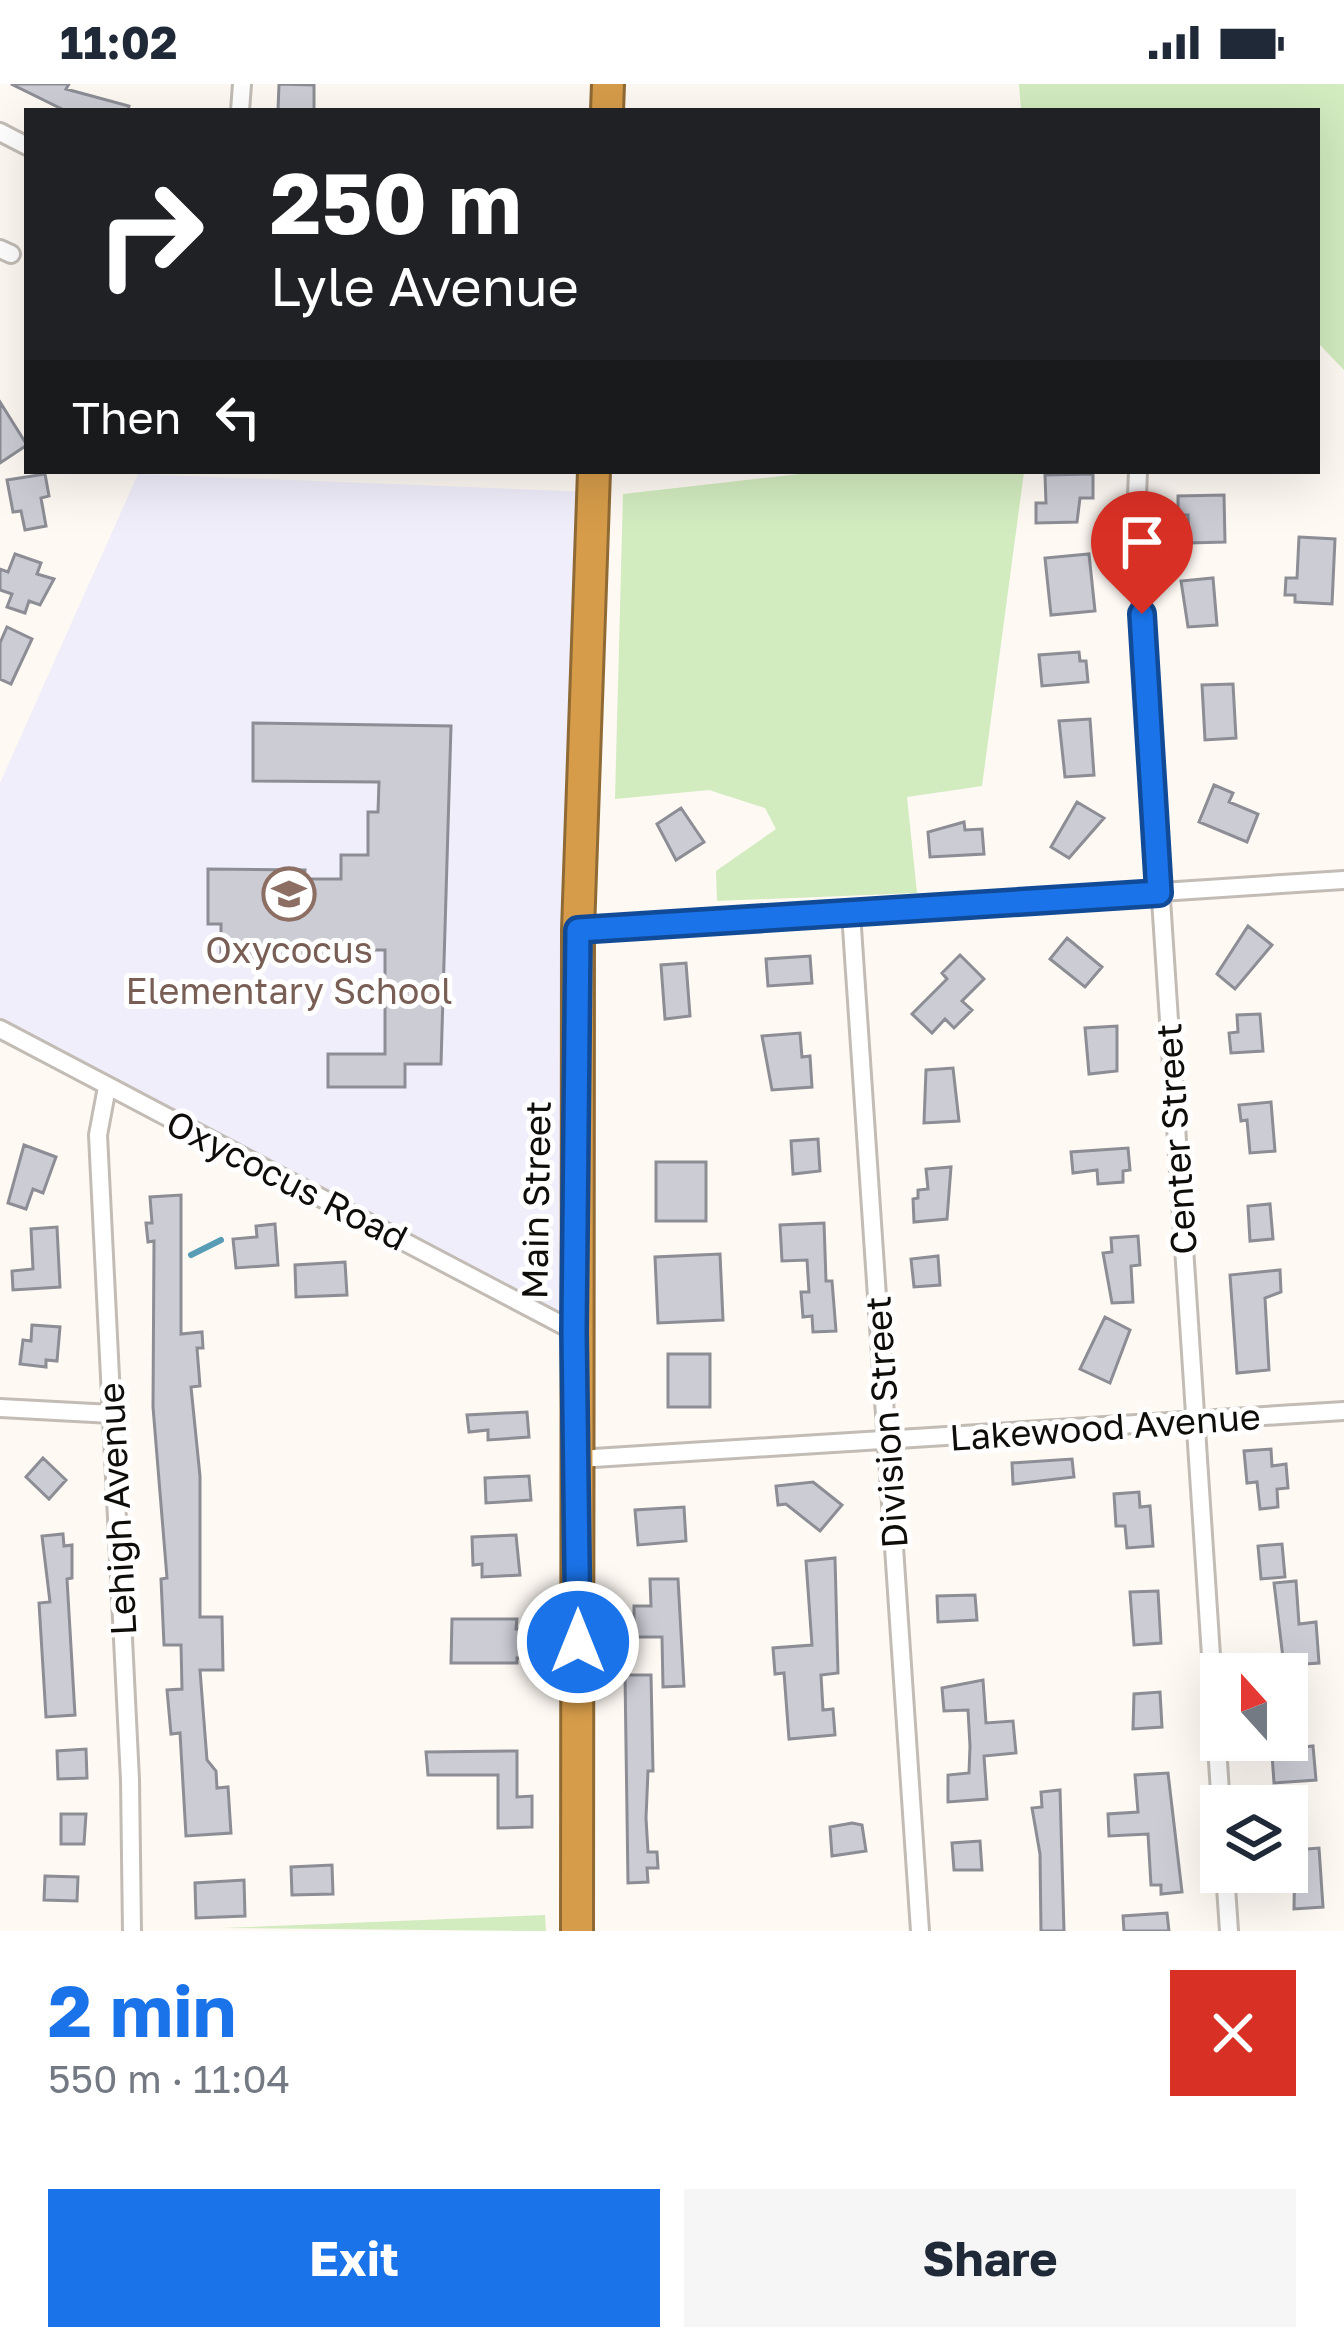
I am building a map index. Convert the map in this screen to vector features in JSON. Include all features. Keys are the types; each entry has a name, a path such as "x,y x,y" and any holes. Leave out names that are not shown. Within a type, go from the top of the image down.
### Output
{"highway":[{"name":"Main Street","path":"577,1931 578,930 594,474"}],"street":[{"name":"Center Street","path":"1138,474 1136,521 1159,893 1219,1785"},
{"path":"578,930 1344,880"},
{"name":"Division Street","path":"851,913 920,1931"},
{"name":"Oxycocus Road","path":"0,1029 574,1331"},
{"name":"Lehigh Avenue","path":"107,1087 98,1135 132,1931"},
{"path":"0,1408 112,1414"},
{"name":"Lakewood Avenue","path":"578,1459 1344,1412"},
{"path":"1227,1893 1229,1931"}],"shaded area":[{"name":"Oxycocus Elementary School","path":"138,474 593,492 574,1331 0,1029 0,783"}],"green space":[{"path":"1019,84 1344,84 1344,370 1320,345 1320,108 1021,108"},
{"path":"800,474 1024,474 982,786 907,797 917,893 717,901 716,871 776,829 765,808 709,790 615,799 623,494"},
{"path":"545,1915 546,1931 222,1928"}],"building":[{"path":"11,84 69,84 66,89 129,106 129,108 60,108"},
{"path":"279,84 314,85 314,108 278,108"},
{"path":"0,402 24,447 0,463"},
{"path":"45,474 49,496 41,498 46,526 25,530 21,511 13,512 7,480"},
{"path":"1093,474 1093,498 1080,498 1077,522 1036,523 1036,503 1046,503 1045,475"},
{"path":"1224,495 1225,542 1189,543 1188,515 1178,515 1178,496"},
{"path":"1299,537 1335,539 1332,604 1295,602 1295,595 1285,595 1286,578 1297,578"},
{"path":"15,554 41,563 37,574 54,579 40,605 29,601 25,613 7,607 12,594 0,590 0,569 8,572"},
{"path":"1089,554 1095,611 1051,615 1045,558"},
{"path":"1213,578 1217,625 1188,627 1181,581"},
{"path":"7,627 32,639 11,684 0,679 0,643"},
{"path":"1079,652 1080,661 1086,661 1088,682 1042,686 1039,655"},
{"path":"1233,684 1236,738 1205,740 1202,685"},
{"path":"1090,719 1094,775 1065,777 1059,721"},
{"path":"253,723 451,726 441,1064 405,1064 405,1087 328,1087 328,1054 385,1054 385,950 344,950 344,962 221,957 221,924 208,924 208,869 305,870 304,879 341,879 341,855 368,855 368,812 378,812 379,782 253,781"},
{"path":"1214,785 1233,793 1229,802 1258,814 1247,842 1199,822"},
{"path":"1077,802 1104,818 1069,858 1051,847"},
{"path":"681,808 704,842 676,860 657,824"},
{"path":"964,822 965,830 982,829 984,854 930,857 928,832"},
{"path":"1248,926 1272,945 1235,989 1217,974"},
{"path":"1067,938 1102,967 1085,987 1050,959"},
{"path":"960,955 984,979 962,1001 972,1010 954,1028 945,1019 932,1033 912,1014 947,979 942,973"},
{"path":"810,956 812,983 768,986 766,959"},
{"path":"686,963 690,1016 665,1019 661,965"},
{"path":"1260,1014 1263,1051 1231,1053 1229,1033 1238,1032 1237,1015"},
{"path":"1117,1026 1117,1071 1089,1074 1085,1028"},
{"path":"800,1033 802,1057 810,1056 812,1087 772,1090 762,1036"},
{"path":"953,1068 959,1121 924,1123 926,1070"},
{"path":"1271,1102 1275,1151 1250,1153 1247,1120 1241,1121 1239,1105"},
{"path":"818,1139 820,1171 793,1174 791,1141"},
{"path":"24,1145 56,1157 43,1193 33,1189 26,1209 8,1203"},
{"path":"1128,1148 1130,1170 1123,1171 1123,1182 1098,1184 1097,1170 1073,1173 1071,1152"},
{"path":"656,1162 706,1162 706,1221 656,1221"},
{"path":"951,1167 947,1219 914,1222 913,1199 918,1198 918,1190 928,1189 926,1169"},
{"path":"181,1195 181,1334 202,1332 203,1348 197,1348 200,1386 191,1387 200,1476 200,1617 222,1617 223,1670 200,1670 207,1760 216,1771 217,1788 228,1787 231,1833 186,1836 180,1733 171,1734 167,1690 182,1689 181,1645 164,1645 161,1579 167,1578 153,1407 154,1241 148,1242 146,1223 152,1223 150,1197"},
{"path":"1270,1204 1273,1239 1250,1241 1248,1206"},
{"path":"824,1223 826,1281 832,1281 836,1331 813,1332 812,1316 803,1317 801,1292 809,1292 807,1260 782,1261 780,1225"},
{"path":"275,1224 278,1265 236,1268 233,1239 257,1237 256,1226"},
{"path":"57,1227 60,1287 13,1290 12,1271 33,1269 31,1229"},
{"path":"1138,1236 1140,1265 1131,1266 1133,1302 1112,1303 1103,1253 1112,1252 1111,1238"},
{"path":"720,1254 723,1320 658,1323 655,1257"},
{"path":"938,1256 940,1285 914,1287 911,1259"},
{"path":"345,1262 347,1295 296,1297 295,1265"},
{"path":"1280,1270 1281,1292 1265,1298 1269,1370 1237,1373 1230,1275"},
{"path":"1105,1317 1130,1330 1110,1383 1080,1369"},
{"path":"32,1325 60,1327 57,1361 46,1360 46,1367 20,1364 23,1340 31,1341"},
{"path":"668,1354 710,1354 710,1407 668,1407"},
{"path":"527,1412 529,1437 488,1440 488,1430 469,1432 467,1415"},
{"path":"1271,1449 1272,1466 1286,1464 1288,1488 1277,1489 1278,1507 1260,1509 1257,1482 1247,1483 1244,1451"},
{"path":"43,1458 66,1480 49,1499 26,1477"},
{"path":"1072,1459 1074,1477 1013,1484 1012,1463"},
{"path":"529,1476 531,1500 486,1503 485,1478"},
{"path":"813,1482 842,1505 820,1531 786,1504 778,1505 776,1486"},
{"path":"1139,1492 1140,1507 1150,1506 1153,1546 1127,1548 1125,1526 1116,1526 1114,1494"},
{"path":"684,1507 686,1541 638,1545 635,1510"},
{"path":"63,1534 64,1546 72,1545 72,1578 67,1579 75,1715 46,1717 39,1603 50,1602 42,1536"},
{"path":"516,1535 520,1575 482,1577 482,1564 473,1565 472,1537"},
{"path":"1282,1544 1285,1577 1261,1579 1258,1546"},
{"path":"835,1558 838,1673 821,1675 823,1710 833,1709 835,1735 789,1739 784,1673 775,1674 773,1648 812,1645 806,1561"},
{"path":"650,1579 678,1579 684,1686 663,1687 662,1637 634,1637 634,1606 651,1606"},
{"path":"1296,1581 1299,1624 1316,1622 1319,1663 1308,1664 1308,1653 1282,1653 1274,1583"},
{"path":"1158,1591 1161,1643 1134,1645 1130,1592"},
{"path":"975,1595 977,1620 938,1622 937,1596"},
{"path":"452,1619 517,1619 516,1629 526,1629 526,1658 517,1658 517,1663 451,1663"},
{"path":"625,1675 651,1675 653,1771 648,1771 646,1818 648,1852 657,1852 658,1868 647,1868 648,1882 628,1883"},
{"path":"983,1680 986,1723 1013,1721 1016,1753 984,1756 987,1799 948,1802 948,1775 969,1773 970,1746 968,1710 944,1711 942,1688"},
{"path":"1160,1692 1162,1727 1133,1729 1134,1694"},
{"path":"1308,1746 1313,1746 1316,1780 1274,1783 1272,1761 1308,1761"},
{"path":"86,1749 87,1778 58,1779 57,1751"},
{"path":"517,1751 517,1797 532,1796 532,1827 498,1828 498,1775 428,1775 426,1752"},
{"path":"1168,1773 1182,1892 1161,1894 1161,1885 1151,1885 1148,1834 1109,1836 1108,1814 1138,1812 1135,1775"},
{"path":"1060,1790 1064,1931 1041,1931 1040,1854 1032,1808 1042,1807 1041,1792"},
{"path":"61,1814 86,1814 84,1844 61,1844"},
{"path":"862,1825 866,1851 832,1856 830,1827"},
{"path":"980,1841 982,1870 954,1870 952,1843"},
{"path":"1319,1848 1323,1907 1294,1909 1294,1893 1308,1893 1308,1849"},
{"path":"332,1865 333,1894 292,1895 291,1867"},
{"path":"45,1876 78,1877 77,1901 44,1900"},
{"path":"244,1880 245,1916 196,1918 195,1883"},
{"path":"1167,1913 1169,1931 1124,1931 1123,1916"}],"waterway":[{"path":"191,1255 221,1240"}],"place":[{"name":"Oxycocus Elementary School","path":"289,894"}],"route":[{"path":"578,1642 574,1331 578,930 1159,893 1142,614"}]}
